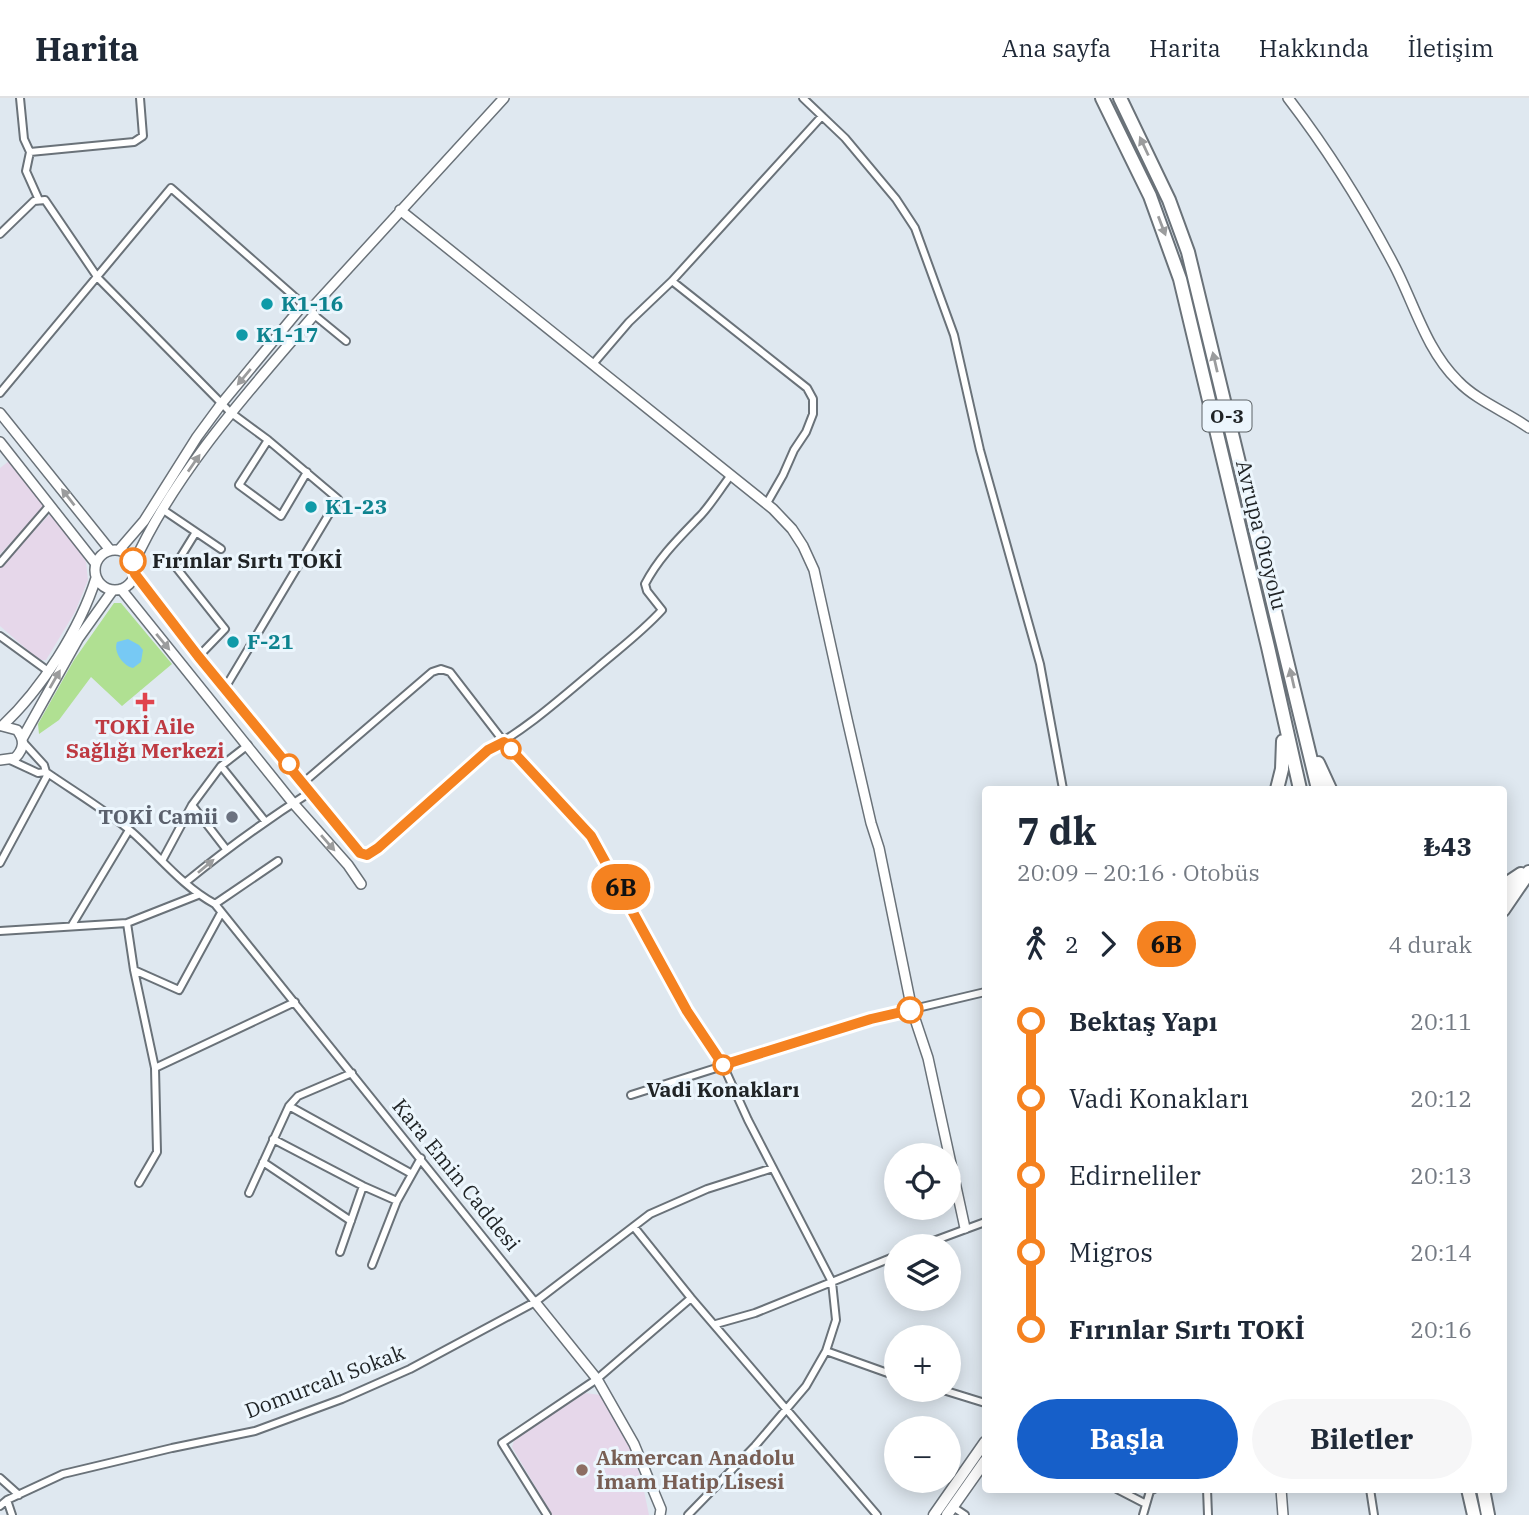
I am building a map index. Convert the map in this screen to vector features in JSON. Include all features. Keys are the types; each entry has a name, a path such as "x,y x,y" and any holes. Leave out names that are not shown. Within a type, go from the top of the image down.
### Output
{"highway":[{"name":"Avrupa Otoyolu","path":"1102,98 1150,196 1180,279 1299,786"},
{"name":"Avrupa Otoyolu","path":"1120,98 1169,200 1188,252 1317,786"},
{"path":"1278,786 1283,757 1282,712"},
{"path":"1308,744 1328,786"},
{"path":"1507,883 1527,869"},
{"path":"1507,903 1527,869"},
{"path":"1469,1493 1474,1515"},
{"path":"1484,1493 1489,1515"}],"main road":[{"path":"1,727 22,708 76,625 96,578 96,564 104,553 115,550 144,521 197,437 222,403 504,98"},
{"path":"1288,98 1355,194 1396,267 1409,299 1442,363 1459,383 1529,428"},
{"path":"400,209 767,503 792,529 803,546 814,570 846,719 879,848 912,1010 928,1058 965,1228"},
{"path":"134,563 150,527 162,509 230,412 309,310"},
{"path":"0,413 115,550 131,557 135,574 130,584 117,590 78,639 22,740 19,754 3,761"},
{"path":"0,442 96,564"},
{"path":"135,574 198,656 360,853"},
{"path":"96,578 103,586 117,590 293,803 348,865 361,884"},
{"path":"1,727 12,727 22,740"},
{"path":"1507,891 1527,869"},
{"name":"Kara Emin Caddesi","path":"535,1301 597,1379 634,1444 662,1513"},
{"path":"934,1515 982,1447"},
{"path":"950,1511 982,1465"},
{"path":"1281,1493 1283,1515"}],"street":[{"path":"20,98 23,132 30,152 26,171 39,200"},
{"path":"30,152 134,142 143,136 140,98"},
{"path":"803,98 845,138 896,199 915,228 950,323 980,450 1040,664 1062,786"},
{"path":"593,364 822,116"},
{"path":"0,393 171,188 346,341"},
{"path":"0,234 34,201 45,200 98,278 230,412 338,499 225,688"},
{"path":"672,281 807,388 813,399 813,414 806,432 767,503"},
{"path":"268,440 239,485 246,491 281,516 307,472"},
{"path":"360,853 367,855 378,848 488,750 504,742 561,699 643,630 662,610 647,591 645,584 653,568 703,513 731,475"},
{"path":"0,563 50,505"},
{"path":"162,509 222,549"},
{"path":"197,532 174,566 225,629 198,656"},
{"path":"0,636 48,671"},
{"path":"304,782 432,672 441,669 450,672 504,742 591,836 680,1000 723,1065 748,1120 832,1282 836,1320 826,1351 806,1386 688,1515"},
{"path":"0,863 47,773 44,765 22,740"},
{"path":"163,859 192,805 221,766 248,746"},
{"path":"3,761 38,773 47,773"},
{"path":"221,766 265,821"},
{"name":"Kara Emin Caddesi","path":"47,773 91,801 129,830 163,859 198,895 215,904 535,1301"},
{"path":"186,883 226,849 312,792"},
{"path":"192,805 226,849"},
{"path":"72,925 129,830"},
{"path":"215,904 278,861"},
{"path":"0,931 127,923 198,895"},
{"path":"134,970 179,990 221,912"},
{"path":"127,923 155,1068 157,1152 139,1183"},
{"path":"631,1095 871,1019 982,993"},
{"path":"155,1068 295,1002"},
{"path":"249,1193 289,1106 298,1096 352,1073"},
{"path":"289,1106 412,1174"},
{"path":"273,1139 397,1201"},
{"path":"372,1265 397,1201 421,1158"},
{"path":"263,1162 351,1221"},
{"name":"Domurcalı Sokak","path":"0,1506 7,1500 63,1474 256,1431 342,1399 410,1369 535,1301 650,1214 674,1202 773,1168"},
{"path":"340,1252 363,1186"},
{"path":"950,1234 982,1223"},
{"path":"634,1227 691,1298 877,1515"},
{"path":"716,1324 755,1313 884,1261"},
{"path":"544,1514 502,1443 597,1379 691,1298"},
{"path":"826,1351 884,1372"},
{"path":"961,1395 982,1401"},
{"path":"0,1478 19,1495"},
{"path":"1125,1493 1146,1504"},
{"path":"1143,1515 1149,1493"},
{"path":"1207,1493 1208,1515"},
{"path":"1371,1493 1374,1515"},
{"path":"7,1500 12,1515"},
{"path":"950,1511 965,1515"}],"shaded area":[{"path":"9,461 46,506 0,554 0,468"},
{"path":"50,514 56,514 86,562 88,580 75,612 46,660 39,660 0,626 0,567"},
{"name":"Akmercan Anadolu İmam Hatip Lisesi","path":"585,1393 601,1395 621,1427 633,1453 649,1515 552,1515 512,1447 515,1438"}],"green space":[{"path":"114,603 121,603 172,664 122,706 91,677 59,720 39,734 38,724 74,660"}],"water":[{"path":"128,639 143,650 141,662 133,668 122,662 116,650 117,642"}],"bus line":[{"name":"6B","path":"133,561 135,574 198,656 360,853 367,855 378,848 488,750 504,742 591,836 687,1011 723,1065 871,1019 910,1010"}],"place":[{"name":"K1-16","path":"267,304"},
{"name":"K1-17","path":"242,335"},
{"name":"K1-23","path":"311,507"},
{"name":"Fırınlar Sırtı TOKİ","path":"133,561"},
{"name":"F-21","path":"233,642"},
{"name":"TOKİ Aile Sağlığı Merkezi","path":"145,702"},
{"name":"TOKİ Camii","path":"232,817"},
{"name":"Vadi Konakları","path":"723,1065"},
{"name":"Akmercan Anadolu İmam Hatip Lisesi","path":"582,1470"}]}
